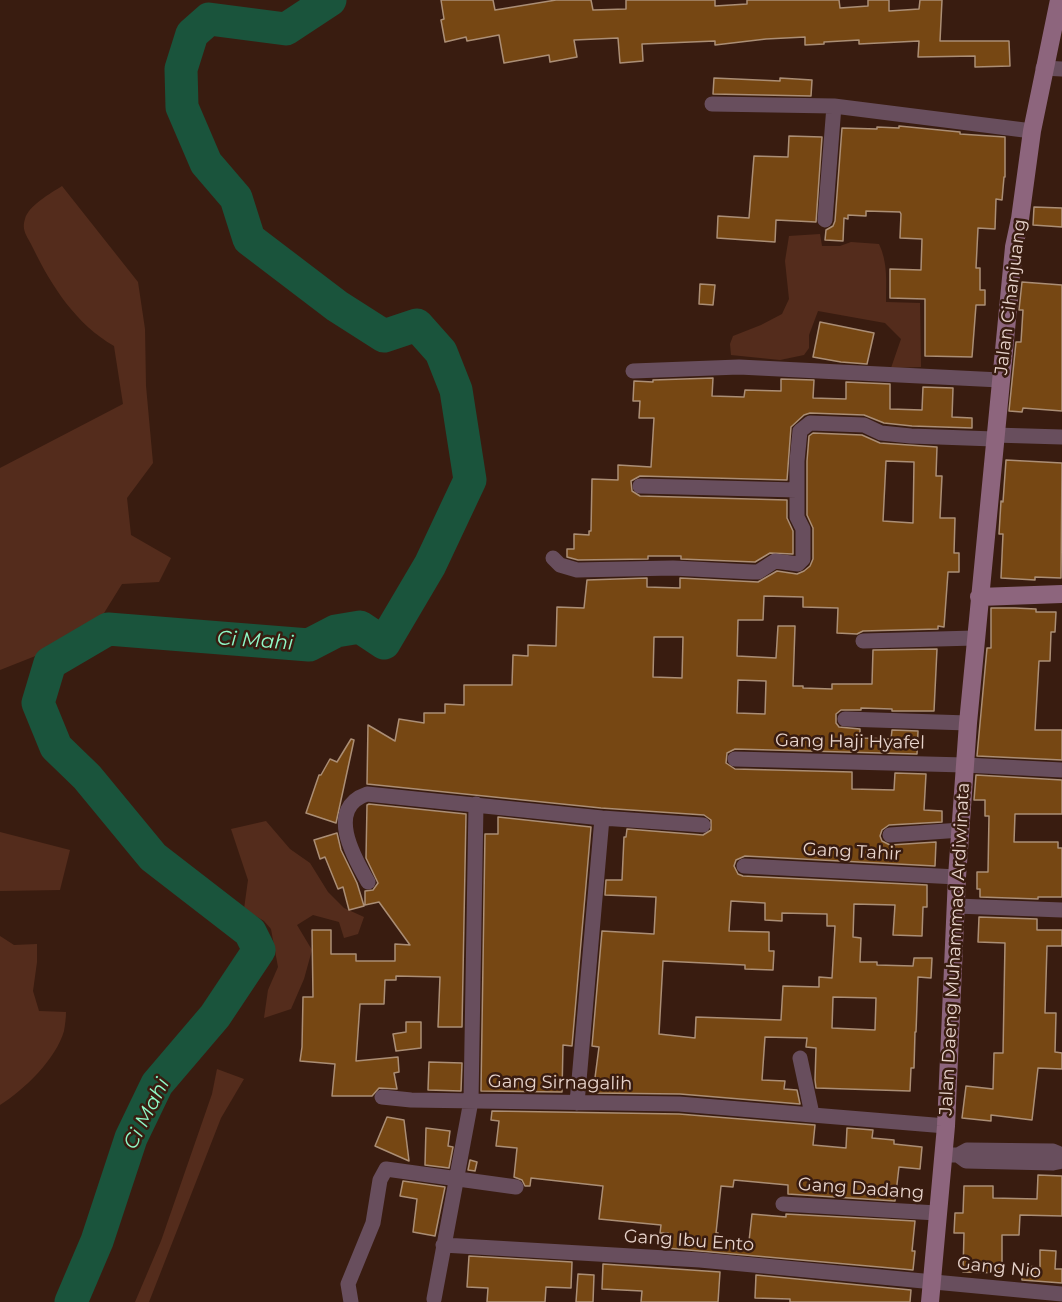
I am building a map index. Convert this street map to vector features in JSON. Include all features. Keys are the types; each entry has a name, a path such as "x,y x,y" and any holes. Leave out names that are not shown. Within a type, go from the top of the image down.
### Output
{"main road":[{"name":"Jalan Cihanjuang","path":"979,597 1011,269 1043,68 1059,0"},
{"path":"979,597 1062,594"},
{"name":"Jalan Daeng Muhammad Ardiwinata","path":"930,1302 938,1213 950,1155 946,1126 957,877 953,831 965,765 979,597"}],"street":[{"path":"1043,68 1062,69"},
{"path":"712,104 834,106 1032,131"},
{"path":"825,220 834,106"},
{"path":"633,371 739,366 1000,380"},
{"path":"553,558 560,565 577,570 673,568 758,572 775,561 798,564 803,559 803,534 797,517 800,431 810,423 864,425 882,433 896,434 1062,437"},
{"path":"640,486 797,490"},
{"path":"863,641 975,638"},
{"path":"845,719 968,723"},
{"name":"Gang Haji Hyafel","path":"735,759 1062,770"},
{"path":"368,882 348,840 345,825 345,816 352,801 367,794 602,818 703,825"},
{"name":"Gang Sirnagalih","path":"476,804 471,1101 679,1104 946,1126"},
{"path":"577,1103 602,818"},
{"path":"890,836 953,831"},
{"name":"Gang Tahir","path":"744,866 957,877"},
{"path":"956,906 1062,910"},
{"path":"800,1058 812,1114"},
{"path":"382,1097 471,1101 434,1299"},
{"path":"950,1155 967,1150 1053,1151 1062,1155"},
{"path":"950,1155 966,1161 1053,1163 1062,1161"},
{"path":"351,1302 348,1284 373,1224 376,1196 384,1172 389,1168 516,1187"},
{"name":"Gang Dadang","path":"783,1204 938,1213"},
{"name":"Gang Ibu Ento","path":"443,1245 700,1260 932,1281"},
{"name":"Gang Nio","path":"932,1281 1062,1294"}],"shaded area":[{"path":"62,186 138,282 145,329 146,386 153,463 127,498 131,535 171,558 159,582 122,584 91,634 0,670 0,468 123,404 114,346 88,327 66,303 48,277 24,231 25,219 30,209"},
{"path":"820,234 822,246 840,246 851,242 879,244 885,265 886,302 920,303 921,367 891,368 901,339 885,323 818,311 809,335 809,348 804,355 780,360 731,355 730,344 733,336 782,314 789,299 785,261 789,236"},
{"path":"266,821 290,849 310,863 328,892 344,908 364,917 358,934 344,938 339,922 313,915 297,925 312,950 304,979 291,1009 264,1018 268,990 278,967 271,929 264,921 244,909 248,880 231,829"},
{"path":"0,832 70,850 60,890 0,891"},
{"path":"0,936 14,945 37,944 33,991 39,1011 66,1012 60,1042 47,1063 19,1091 0,1105"},
{"path":"217,1069 244,1079 221,1118 149,1302 135,1302 161,1241 212,1094"}],"building":[{"path":"441,0 493,0 495,10 556,0 591,0 593,10 626,9 626,0 715,0 715,6 747,4 747,0 839,0 840,8 868,6 868,0 889,0 889,11 919,9 920,0 942,0 940,41 1009,41 1010,66 975,67 975,56 918,57 919,41 859,44 859,40 805,45 805,37 715,45 715,41 642,44 643,61 620,63 618,38 574,40 577,57 550,62 549,55 504,63 499,35 467,41 466,37 445,42 441,20 444,19"},
{"path":"714,78 812,80 811,96 713,94"},
{"path":"899,126 1005,137 1005,177 1002,200 996,199 995,229 978,228 976,268 980,268 980,290 985,290 985,305 976,305 972,357 925,356 925,299 890,298 890,269 921,270 922,239 900,238 900,212 866,211 866,216 848,215 848,219 844,218 843,241 825,240 826,230 833,226 835,221 842,128 877,129 877,127 899,128"},
{"path":"789,136 822,137 816,222 776,220 775,242 717,238 718,216 749,218 754,156 788,157"},
{"path":"1034,207 1062,208 1062,227 1033,225"},
{"path":"1022,282 1062,285 1062,411 1023,408 1022,412 1009,411 1016,342 1021,342 1023,310 1019,310"},
{"path":"700,284 715,285 713,305 699,304"},
{"path":"820,322 874,333 867,364 813,357"},
{"path":"713,378 712,396 744,397 745,390 781,391 781,379 814,380 813,398 846,399 846,382 890,384 890,409 922,410 923,387 953,388 952,417 972,418 972,428 912,426 884,423 864,415 810,413 804,415 791,427 787,480 640,476 631,481 632,491 640,496 787,500 787,518 793,531 793,554 770,553 755,562 681,559 681,556 578,560 567,557 567,549 574,549 574,534 589,535 591,531 592,479 618,480 618,465 651,467 654,418 639,418 640,401 633,401 634,381"},
{"path":"813,433 862,435 880,443 937,447 936,476 942,476 940,518 955,518 954,553 959,553 959,572 948,572 944,627 863,631 857,634 837,633 838,608 803,607 803,597 764,596 763,620 738,620 737,656 776,658 778,626 795,626 793,686 832,689 832,684 872,684 873,650 937,649 934,711 861,708 861,710 841,710 836,714 836,723 839,727 860,729 860,738 891,739 892,730 918,731 917,754 735,749 727,753 726,763 735,769 852,772 852,789 894,790 895,773 926,774 924,810 942,811 942,822 889,825 882,830 880,836 882,841 890,845 936,842 935,866 745,856 736,860 734,866 738,874 743,876 927,885 927,907 923,907 922,936 893,935 895,905 854,904 853,937 861,938 860,962 913,966 914,958 932,958 931,978 918,977 914,1068 911,1068 910,1091 816,1088 816,1048 806,1047 807,1038 765,1037 762,1080 785,1081 784,1089 797,1090 800,1104 680,1094 593,1093 599,1047 592,1046 602,931 654,934 656,897 605,895 606,880 622,880 624,837 626,837 627,829 703,835 711,830 711,820 704,815 601,808 367,784 368,725 395,741 399,719 424,723 424,713 445,713 445,704 464,705 464,685 512,685 513,655 528,656 528,645 556,646 557,607 584,608 587,580 647,578 647,587 680,588 680,578 758,582 777,571 797,574 804,571 813,559 813,528 807,515 809,436","holes":["886,461 914,462 913,523 883,521","654,637 683,637 682,678 653,677","738,680 766,681 765,714 737,713","731,901 765,903 765,920 782,921 782,913 827,914 827,926 835,926 832,978 819,977 819,987 783,986 781,1020 696,1017 695,1038 659,1034 663,961 745,965 745,969 773,970 774,951 769,951 769,932 729,931","833,997 876,998 875,1030 832,1028"]},
{"path":"1006,460 1062,463 1061,578 1035,577 1035,580 1001,578 1003,534 999,534"},
{"path":"991,608 1056,612 1055,632 1051,632 1050,661 1039,661 1035,730 1062,730 1062,760 977,756 987,648 991,648"},
{"path":"351,739 354,740 336,823 306,813 319,775 330,759 337,762"},
{"path":"976,775 1062,780 1062,814 1015,814 1014,842 1058,842 1058,848 1062,848 1062,897 1038,897 1038,899 980,897 980,889 977,889 977,872 988,872 989,816 985,816 985,800 974,800"},
{"path":"367,805 466,814 462,1027 438,1027 440,977 396,976 396,980 385,980 384,1004 360,1004 356,1061 398,1057 399,1072 394,1073 397,1089 379,1088 372,1096 332,1096 335,1064 300,1061 303,997 313,997 312,930 331,930 331,954 356,954 356,961 395,961 395,944 410,945 379,902 365,905 365,891 373,890 378,883 366,858"},
{"path":"498,817 591,827 572,1046 563,1045 562,1092 481,1091 485,834 498,834"},
{"path":"337,833 341,850 357,883 364,906 349,910 343,887 338,889 325,857 320,859 314,840"},
{"path":"979,917 1037,919 1037,930 1062,930 1062,946 1047,946 1045,1013 1056,1013 1055,1052 1062,1053 1062,1069 1038,1068 1032,1120 991,1115 991,1121 962,1118 966,1086 993,1089 994,1053 1003,1053 1005,943 978,942"},
{"path":"406,1022 421,1022 421,1048 396,1051 393,1034 406,1032"},
{"path":"429,1062 462,1063 461,1091 428,1090"},
{"path":"492,1111 679,1114 815,1125 813,1145 846,1148 847,1128 873,1130 872,1138 894,1140 894,1144 922,1147 920,1169 899,1167 895,1201 788,1194 788,1185 734,1180 733,1187 721,1186 716,1233 718,1233 717,1238 749,1241 752,1214 915,1221 913,1270 666,1248 668,1233 660,1233 661,1225 599,1219 603,1186 531,1178 530,1186 525,1186 522,1180 514,1177 517,1148 496,1146 499,1121 491,1120"},
{"path":"387,1117 404,1120 409,1161 375,1146"},
{"path":"426,1128 450,1131 448,1146 453,1147 449,1168 425,1165"},
{"path":"470,1160 477,1162 475,1171 468,1170"},
{"path":"1038,1175 1062,1176 1062,1216 1020,1215 1019,1235 1002,1235 1002,1273 963,1272 964,1233 954,1233 955,1213 963,1213 964,1186 993,1186 993,1198 1037,1199"},
{"path":"403,1181 445,1187 435,1236 413,1232 417,1199 400,1196"},
{"path":"1040,1250 1056,1251 1055,1269 1062,1269 1062,1283 1022,1280 1022,1266 1040,1267"},
{"path":"469,1256 572,1262 571,1288 546,1287 545,1302 487,1302 488,1288 467,1287"},
{"path":"603,1264 720,1272 718,1302 641,1302 642,1291 602,1289"},
{"path":"578,1274 594,1275 593,1302 576,1302"},
{"path":"756,1275 911,1290 910,1302 790,1302 790,1299 755,1298"}],"waterway":[{"name":"Ci Mahi","path":"71,1302 97,1241 131,1138 157,1084 215,1016 259,950 250,932 153,857 87,777 56,747 38,703 50,663 108,629 309,645 336,631 360,627 384,643 430,565 470,480 456,390 441,352 417,325 384,336 337,306 249,239 236,198 206,163 182,107 181,69 192,34 209,19 286,29 330,0"}]}
